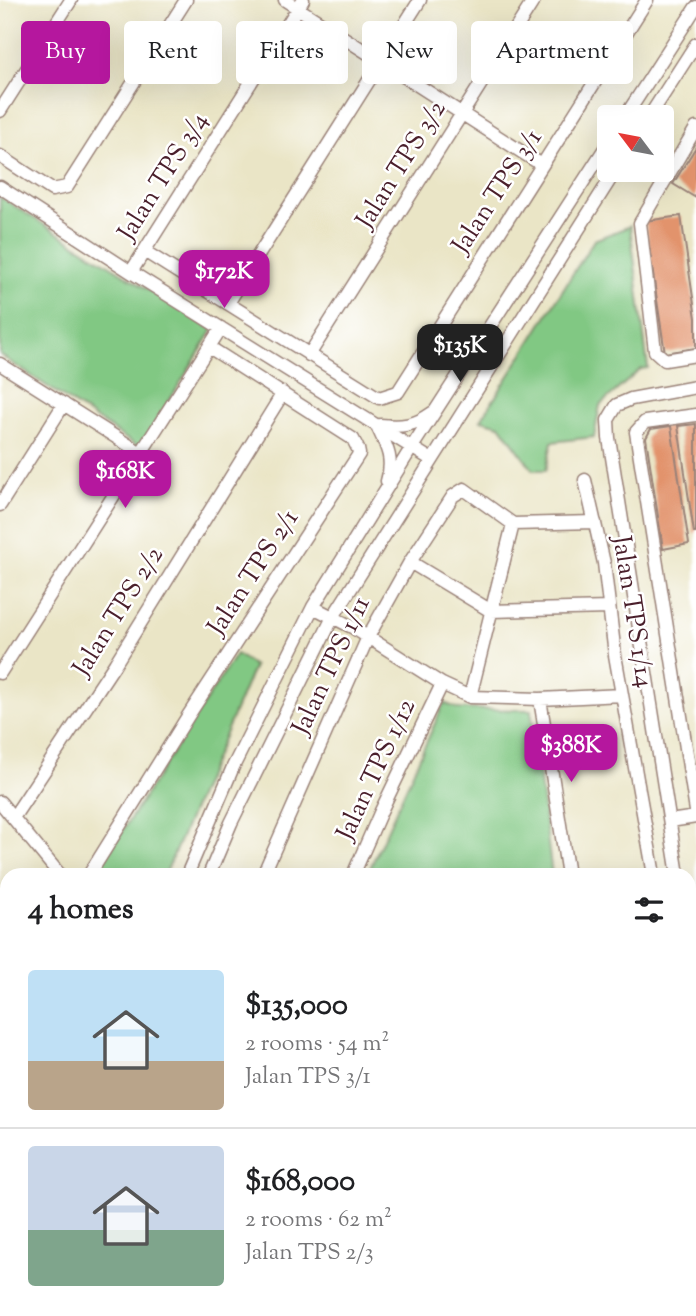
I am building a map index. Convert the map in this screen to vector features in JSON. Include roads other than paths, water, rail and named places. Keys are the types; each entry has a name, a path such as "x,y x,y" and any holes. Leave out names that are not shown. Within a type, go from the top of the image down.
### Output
{"street":[{"path":"0,111 71,0"},
{"path":"0,156 52,190 67,187 186,0"},
{"path":"285,0 301,4 362,47"},
{"path":"407,21 420,0"},
{"name":"Jalan TPS 3/2","path":"309,355 534,0"},
{"name":"Jalan TPS 3/1","path":"309,355 379,398 398,392 647,0"},
{"name":"Jalan TPS 3/4","path":"131,272 301,4"},
{"path":"633,105 696,7"},
{"path":"657,105 696,44"},
{"path":"228,303 367,84"},
{"path":"417,84 542,165"},
{"path":"696,128 640,223 655,351 665,360 696,355"},
{"path":"190,868 233,767 313,607 412,447 597,161"},
{"path":"212,868 231,823 333,617 608,182"},
{"path":"0,187 432,460"},
{"path":"144,251 309,355"},
{"path":"0,673 221,328"},
{"name":"Jalan TPS 2/1","path":"93,868 188,716 359,454 354,439 209,347"},
{"path":"0,364 141,453"},
{"path":"677,868 608,420 617,405 631,399 696,387"},
{"name":"Jalan TPS 2/2","path":"13,818 115,664 283,393"},
{"path":"0,505 64,404"},
{"path":"376,425 411,425 437,410"},
{"path":"696,415 645,422 636,432 696,811"},
{"path":"376,425 389,451 390,469 381,498"},
{"name":"Jalan TPS 1/14","path":"585,480 604,563 615,655 653,868"},
{"name":"Jalan TPS 1/11","path":"266,868 368,637 410,562 453,496 464,489 513,524"},
{"path":"470,696 513,524 595,522"},
{"path":"410,562 491,611 609,608"},
{"path":"341,604 352,627"},
{"path":"313,607 352,627 442,684 470,696 540,699 622,695"},
{"path":"322,639 352,627"},
{"name":"Jalan TPS 1/12","path":"356,868 442,684"},
{"path":"540,699 567,868"},
{"path":"0,802 54,868"},
{"path":"670,821 696,817"}]}
